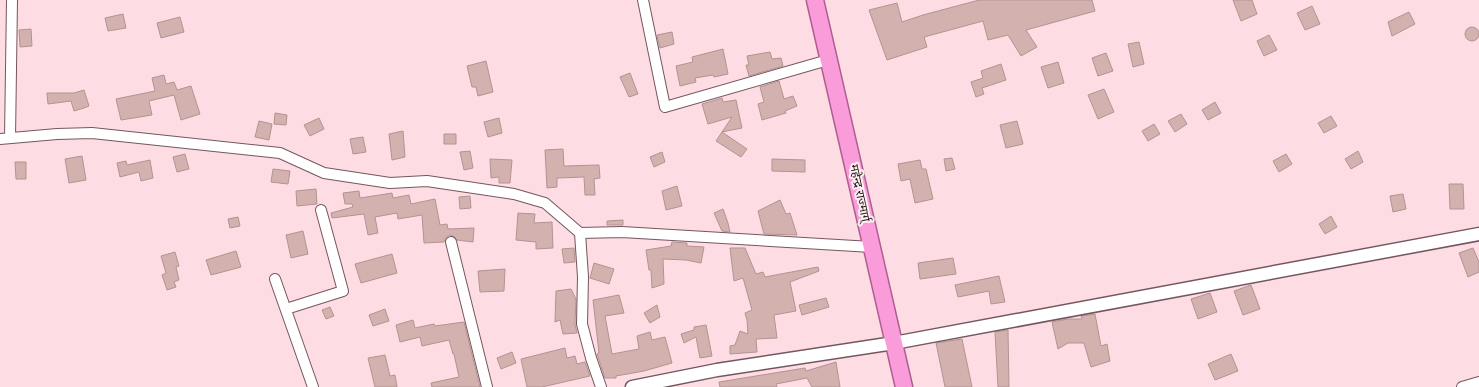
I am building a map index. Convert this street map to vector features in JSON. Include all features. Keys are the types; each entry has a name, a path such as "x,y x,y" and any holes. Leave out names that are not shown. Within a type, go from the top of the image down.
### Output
{"highway":[{"name":"महेन्द्र राज्मार्ग्","path":"815,0 904,387"}],"street":[{"path":"12,0 5,138 92,133 280,153 324,173 390,183 427,181 514,194 545,203 580,233 622,232 872,247"},
{"path":"643,0 665,107 828,60"},
{"path":"286,308 343,291 321,210"},
{"path":"580,233 583,278 582,324 601,387"},
{"path":"632,387 716,370 894,343 1479,234"},
{"path":"451,242 487,387"},
{"path":"275,280 314,387"},
{"path":"1462,387 1479,382"}],"building":[{"path":"979,0 1092,0 1095,11 1026,30 1037,47 1021,56 1008,35 988,40 983,21 924,37 927,47 887,60 869,10 897,3 902,22"},
{"path":"1233,0 1252,0 1257,14 1241,21"},
{"path":"1312,6 1320,24 1305,30 1297,13"},
{"path":"1409,12 1415,24 1392,36 1388,22"},
{"path":"123,14 126,28 108,31 105,18"},
{"path":"180,17 184,32 161,38 157,23"},
{"path":"1472,27 1477,29 1479,34 1477,39 1472,41 1467,39 1465,34 1467,29"},
{"path":"31,29 32,46 20,47 19,30"},
{"path":"672,32 674,44 660,48 657,35"},
{"path":"1269,35 1277,50 1264,56 1257,41"},
{"path":"1139,42 1144,64 1133,67 1128,44"},
{"path":"723,49 728,74 695,78 696,82 680,86 676,66 693,62 692,57"},
{"path":"770,52 772,59 781,58 783,66 749,76 746,65 749,65 747,56"},
{"path":"1106,53 1113,71 1098,76 1092,58"},
{"path":"486,61 493,92 478,96 476,87 472,87 467,66"},
{"path":"1058,62 1064,83 1048,88 1041,67"},
{"path":"1001,64 1006,80 982,88 984,94 976,97 971,82 983,78 981,71"},
{"path":"630,73 638,94 629,97 620,77"},
{"path":"164,75 166,84 174,82 177,90 191,86 200,114 181,120 174,95 149,101 152,115 121,120 116,99 155,91 152,78"},
{"path":"779,81 784,99 793,96 797,106 785,111 786,113 762,120 758,104 764,102 760,87"},
{"path":"1104,89 1114,112 1098,119 1088,95"},
{"path":"84,90 89,106 84,108 74,111 71,101 48,104 47,93 74,93"},
{"path":"722,98 723,102 736,100 742,128 722,132 732,117 708,124 702,104"},
{"path":"1215,102 1221,113 1208,120 1202,110"},
{"path":"275,113 287,115 286,125 274,124"},
{"path":"1181,114 1187,124 1175,132 1168,121"},
{"path":"1331,116 1337,126 1324,133 1318,123"},
{"path":"319,118 324,129 310,136 304,125"},
{"path":"499,118 502,133 488,137 484,122"},
{"path":"259,121 272,124 269,140 255,137"},
{"path":"1017,121 1023,144 1006,148 1000,125"},
{"path":"1154,124 1160,134 1148,141 1142,131"},
{"path":"403,131 405,157 392,160 389,134"},
{"path":"722,132 747,149 741,157 716,141"},
{"path":"444,134 456,134 456,144 444,144"},
{"path":"363,137 366,152 353,154 350,139"},
{"path":"563,149 564,166 599,165 600,178 594,179 595,195 585,195 584,177 557,178 557,187 547,188 545,150"},
{"path":"470,151 473,168 464,170 460,152"},
{"path":"1358,151 1363,162 1351,169 1345,159"},
{"path":"662,152 665,162 654,167 650,157"},
{"path":"185,154 189,169 177,172 173,157"},
{"path":"1286,154 1292,164 1279,172 1273,161"},
{"path":"82,156 86,180 69,183 65,159"},
{"path":"952,158 955,169 946,171 944,159"},
{"path":"490,159 512,160 510,183 499,183 499,177 491,178"},
{"path":"772,159 805,160 805,172 772,171"},
{"path":"150,160 153,178 141,181 139,172 120,177 117,163 126,161 127,165"},
{"path":"920,160 922,169 926,169 933,199 915,203 910,179 901,181 898,164"},
{"path":"15,162 26,162 26,179 16,179"},
{"path":"273,169 290,171 288,184 271,182"},
{"path":"1449,184 1463,184 1464,209 1450,209"},
{"path":"677,186 682,206 666,210 662,191"},
{"path":"316,189 317,204 297,206 296,191"},
{"path":"359,191 360,198 392,193 393,198 409,195 411,204 435,199 440,225 447,224 448,229 474,228 473,242 457,240 450,235 446,237 444,242 424,243 422,215 398,219 397,213 375,217 378,233 368,235 364,214 332,218 331,213 353,207 352,204 345,204 343,193"},
{"path":"1403,194 1406,209 1393,212 1390,196"},
{"path":"470,196 471,208 460,209 459,197"},
{"path":"780,200 786,214 790,213 797,235 764,234 758,211"},
{"path":"723,209 730,232 722,231 714,213"},
{"path":"518,213 535,214 534,223 552,222 553,248 536,249 536,242 516,240"},
{"path":"1331,216 1337,227 1325,234 1319,224"},
{"path":"238,217 240,226 230,228 228,219"},
{"path":"623,220 623,225 607,225 607,221"},
{"path":"303,231 308,254 291,258 286,235"},
{"path":"672,242 687,243 687,246 704,247 701,263 663,259 664,284 652,288 651,270 649,270 646,250 671,246"},
{"path":"574,248 575,262 564,263 562,249"},
{"path":"730,248 745,248 756,274 763,272 765,277 818,267 819,271 790,282 796,311 774,315 777,338 756,339 757,352 730,354 730,346 735,345 740,331 748,334 745,313 752,310 743,278 734,281"},
{"path":"1473,248 1479,262 1479,272 1468,277 1459,253"},
{"path":"236,251 241,267 211,275 206,260"},
{"path":"175,252 179,266 176,267 179,280 174,282 176,287 167,290 162,275 166,273 161,256"},
{"path":"392,254 397,273 361,283 355,264"},
{"path":"953,258 956,274 920,279 918,263"},
{"path":"594,263 614,269 609,284 590,278"},
{"path":"505,269 504,291 480,292 478,271"},
{"path":"999,276 1005,302 991,304 989,291 958,297 955,285"},
{"path":"1251,285 1260,309 1243,315 1234,291"},
{"path":"571,289 576,299 575,324 577,333 563,334 560,320 555,322 556,291"},
{"path":"1210,293 1217,312 1198,319 1191,299"},
{"path":"619,295 624,313 605,316 612,354 639,349 637,336 650,332 652,340 665,337 672,363 616,376 616,378 605,378 597,354 599,353 593,300"},
{"path":"826,298 829,307 802,315 799,305"},
{"path":"657,305 660,317 650,323 644,313"},
{"path":"330,307 334,316 326,319 322,310"},
{"path":"385,309 389,321 373,326 369,315"},
{"path":"1095,314 1101,346 1107,344 1110,361 1091,367 1084,343 1068,343 1058,349 1052,322 1082,319 1081,316"},
{"path":"413,320 415,328 434,324 435,326 464,322 480,387 432,387 431,383 459,377 454,354 449,340 422,346 420,337 400,342 396,325"},
{"path":"706,325 712,356 700,358 696,337 684,343 681,334 694,330 694,327"},
{"path":"1008,330 1009,387 998,387 995,332"},
{"path":"962,339 972,387 945,387 936,343"},
{"path":"565,348 567,358 575,356 577,364 585,362 590,376 542,387 527,387 521,359"},
{"path":"512,352 516,363 501,369 497,358"},
{"path":"1231,354 1238,371 1215,380 1208,364"},
{"path":"385,355 390,376 395,375 397,387 375,387 368,358"},
{"path":"836,362 840,387 812,387 807,378 776,384 777,387 720,387 719,382 805,368 806,371"}]}
